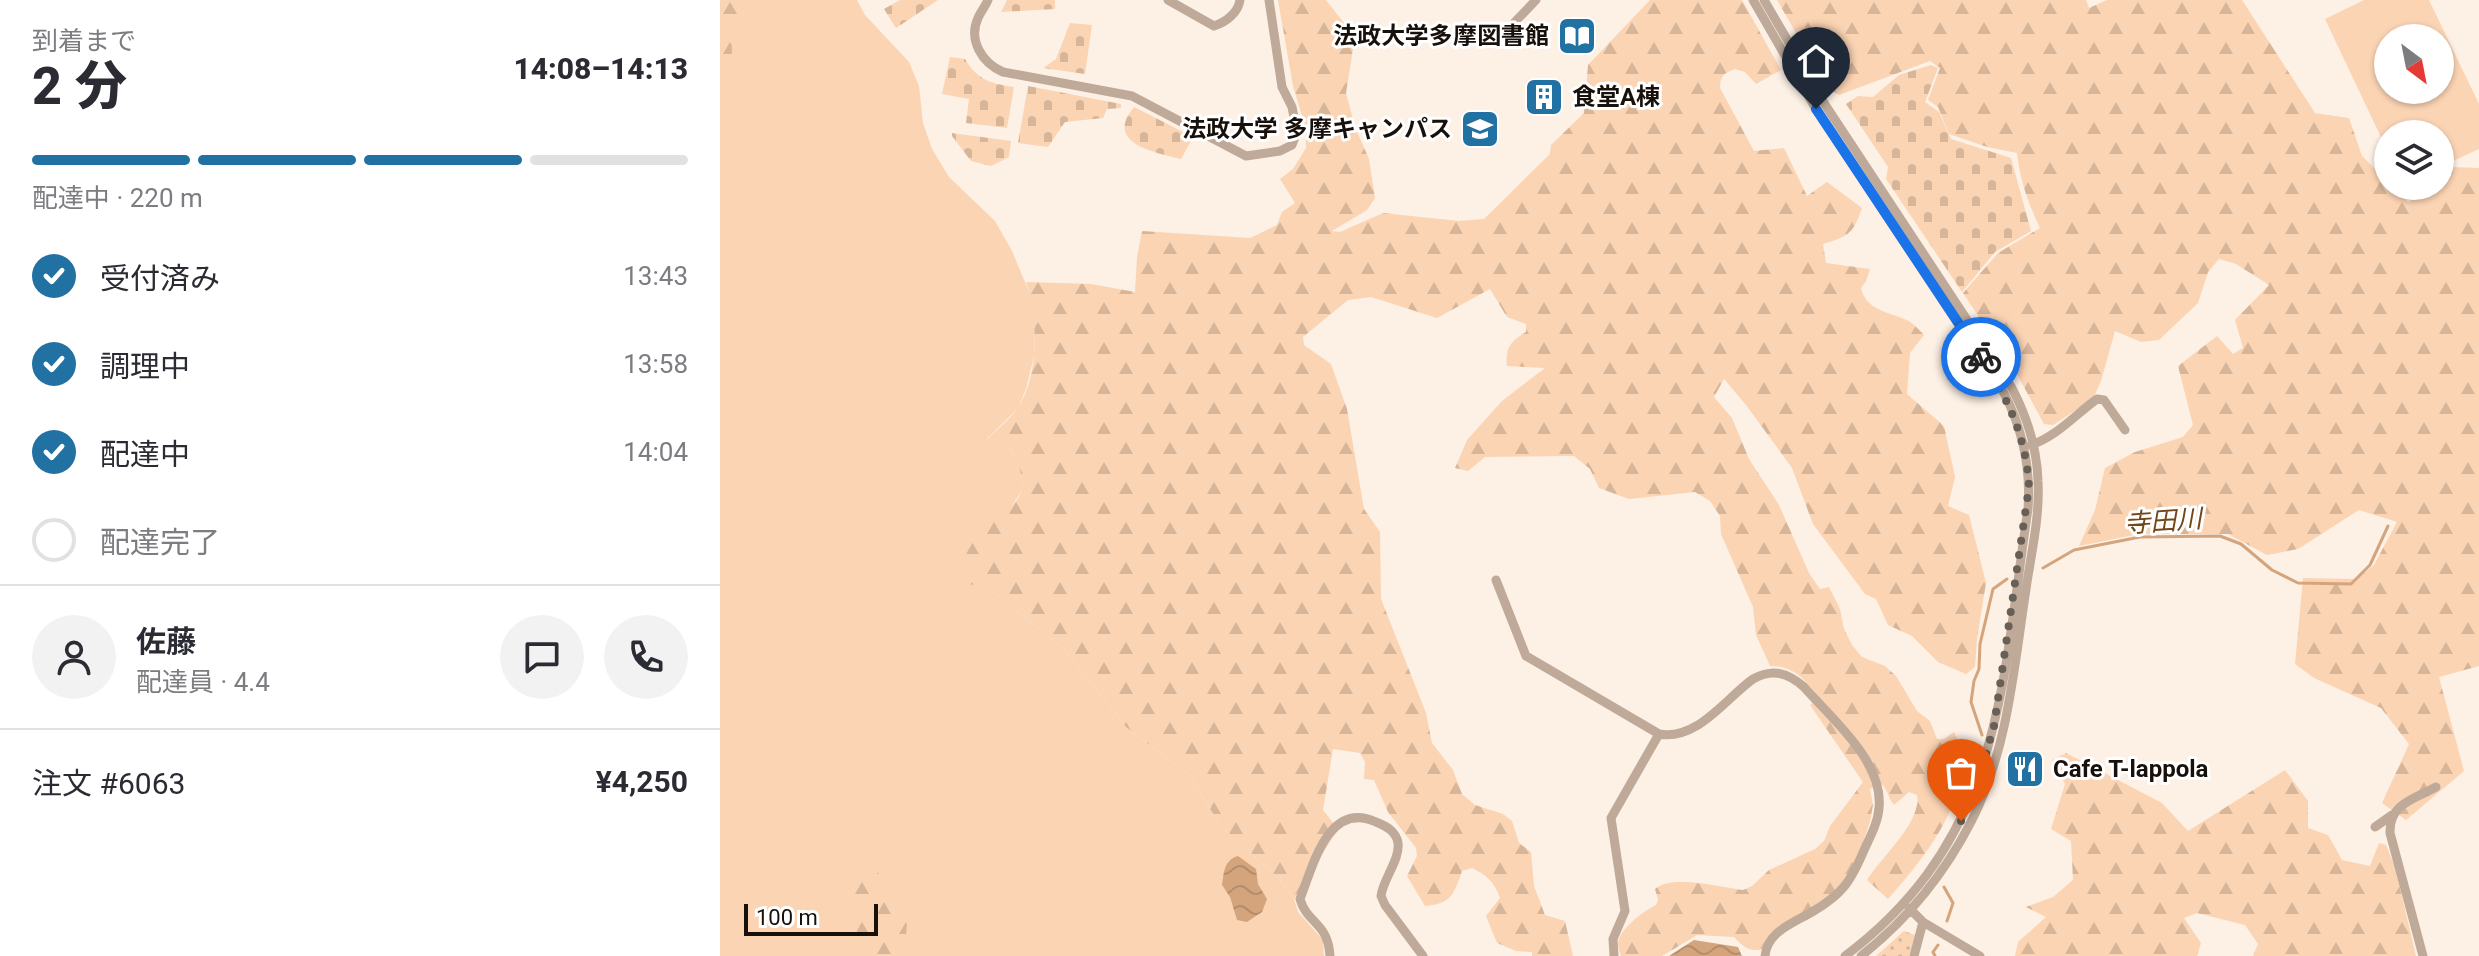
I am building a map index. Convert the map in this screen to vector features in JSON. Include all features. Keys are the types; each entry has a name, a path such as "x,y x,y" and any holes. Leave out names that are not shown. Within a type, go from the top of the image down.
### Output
{"street":[{"path":"988,0 974,32 979,51 991,67 1003,72 1132,96 1249,157 1285,149 1294,143 1297,132 1292,107 1282,87 1269,0"},
{"path":"1168,0 1214,26 1225,22 1239,7 1240,0"},
{"path":"1510,27 1536,0"},
{"path":"1753,0 1816,109 2004,393 2029,446"},
{"path":"1764,0 1824,103 2012,388 2025,415 2038,481 2037,512 2007,710 1999,749 1979,806 1958,846 1861,956"},
{"path":"2029,446 2050,437 2097,399 2104,400 2125,430"},
{"path":"1496,580 1526,656 1659,734 1686,733 1753,679 1766,673 1783,673 1804,687 1873,770 1879,792 1878,813 1854,875 1830,901 1773,937 1766,947 1765,956"},
{"path":"1614,956 1613,939 1625,911 1611,818 1659,734"},
{"path":"2375,827 2413,797 2436,787"},
{"path":"2392,814 2390,833 2423,956"},
{"path":"1330,956 1324,930 1302,906 1300,899 1324,839 1337,825 1354,817 1369,819 1388,828 1396,837 1397,851 1381,896 1423,956"},
{"path":"1908,906 1923,922 1980,956"},
{"path":"1845,956 1908,906"},
{"path":"1914,956 1923,922"}],"green space":[{"path":"720,0 857,0 865,15 909,62 919,86 923,123 932,149 949,177 995,221 1012,251 1032,299 1034,356 1026,389 1018,408 987,439 1011,449 1021,469 1023,489 1009,510 990,589 1064,649 1126,727 1189,775 1220,825 1279,879 1294,899 1298,912 1323,940 1324,956 720,956"},
{"path":"720,0 752,0 754,6 735,28 732,57 720,65"},
{"path":"900,0 938,0 896,28 884,9"},
{"path":"1007,0 1055,0 1055,9 1001,12"},
{"path":"1278,0 1326,0 1355,37 1346,93 1355,127 1369,159 1375,198 1367,210 1332,231 1340,232 1383,213 1459,221 1484,219 1550,154 1551,145 1584,113 1588,65 1650,0 1742,0 1781,70 1756,84 1745,72 1735,69 1723,76 1720,88 1754,151 1784,148 1807,196 1827,182 1862,208 1849,233 1823,244 1826,263 1870,269 1861,288 1868,302 1909,321 1924,335 1910,353 1907,394 1944,426 1955,477 1948,506 1969,515 1986,583 1975,667 1966,674 1938,662 1912,636 1888,625 1876,599 1865,594 1813,524 1792,468 1724,379 1714,397 1732,418 1749,459 1779,505 1809,573 1820,589 1829,587 1852,645 1862,657 1885,666 1896,676 1917,711 1930,721 1937,739 1944,739 1954,732 1959,745 1963,769 1953,805 1924,855 1888,899 1867,880 1907,828 1917,805 1917,795 1909,792 1894,805 1881,784 1870,789 1873,805 1870,822 1857,859 1836,893 1767,939 1761,949 1749,949 1734,937 1697,935 1662,956 1621,956 1620,937 1633,921 1656,905 1655,889 1672,882 1743,890 1752,886 1769,870 1815,849 1824,841 1830,826 1863,782 1810,705 1819,697 1792,671 1770,666 1756,635 1753,607 1721,534 1720,516 1710,501 1695,492 1629,499 1599,488 1590,469 1574,456 1485,457 1468,471 1455,468 1467,440 1502,401 1545,368 1507,366 1508,349 1526,332 1526,324 1507,317 1490,289 1437,318 1371,297 1348,300 1303,337 1304,345 1331,364 1347,409 1364,509 1380,532 1381,599 1426,713 1432,743 1453,770 1462,794 1475,805 1503,814 1512,821 1519,843 1531,852 1534,886 1545,915 1565,921 1573,956 1532,956 1532,952 1516,951 1497,943 1486,916 1500,898 1490,880 1472,868 1462,871 1454,892 1446,900 1425,906 1407,876 1417,856 1416,848 1388,812 1374,780 1364,779 1365,762 1360,753 1333,749 1323,810 1338,829 1294,899 1279,879 1220,825 1189,775 1126,727 1064,649 990,589 953,580 974,541 1021,494 1020,468 1011,449 987,440 1017,409 1030,380 1035,346 1033,312 1026,282 1091,284 1135,292 1142,231 1250,238 1277,225 1282,212 1295,203 1280,179 1293,169 1306,148 1306,129 1293,86"},
{"path":"1777,0 2086,0 2089,8 2107,0 2242,0 2315,113 2349,118 2362,156 2374,168 2374,200 2454,200 2454,167 2479,168 2479,666 2439,677 2464,771 2406,820 2382,803 2409,744 2381,708 2314,678 2295,664 2303,578 2357,579 2374,565 2397,522 2359,510 2298,549 2267,555 2228,534 2139,534 2079,546 2095,510 2105,468 2135,452 2183,437 2193,425 2178,366 2217,336 2233,354 2243,348 2235,320 2269,285 2236,264 2219,259 2208,272 2198,303 2159,340 2141,342 2115,331 2093,399 2053,425 2044,424 2018,376 1963,293 1998,253 2040,228 2025,191 2017,153 1949,134 1938,107 1928,100 1940,68 1930,61 1839,95 1828,88"},
{"path":"2364,0 2429,0 2441,24 2374,24 2374,104 2454,104 2454,52 2479,104 2479,149 2454,161 2454,120 2374,120 2374,122 2325,19"},
{"path":"1070,23 1092,25 1085,74 1043,68 1056,59"},
{"path":"950,57 965,59 986,80 1014,87 1007,128 966,123 969,99 942,94"},
{"path":"1931,65 1938,68 1925,102 1939,112 1951,139 2011,158 2031,231 1995,252 1962,292 1886,179 1888,167 1846,104 1858,96 1873,97 1899,75"},
{"path":"1028,86 1121,104 1121,108 1107,109 1103,118 1065,122 1048,147 1018,143"},
{"path":"1134,107 1193,137 1181,159 1146,149 1128,137 1126,119"},
{"path":"952,133 1011,141 1009,157 991,166 971,161"},
{"path":"2066,753 2162,803 2188,831 2285,770 2308,801 2308,828 2328,835 2342,860 2370,866 2379,843 2386,845 2395,867 2416,956 2253,956 2258,944 2245,925 2197,913 2184,918 2201,943 2197,956 2015,956 2018,942 2046,917 2026,907 2053,897 2073,880 2071,841 2051,829 2065,784 2052,760"},
{"path":"870,865 908,902 905,956 852,956 857,934 847,901 848,881"},
{"path":"1904,931 1915,935 1909,956 1876,956"}],"water":[{"path":"1238,856 1256,869 1258,884 1267,899 1262,912 1247,922 1237,920 1230,897 1222,885 1227,864"},
{"path":"1694,940 1738,947 1742,956 1669,956"}],"waterway":[{"name":"寺田川","path":"2043,568 2074,550 2140,537 2220,536 2241,544 2272,570 2298,583 2351,584 2370,565 2388,526"},
{"name":"寺田川","path":"1982,735 1971,702 1974,681 1979,669 1980,644 1993,589 2007,579"},
{"name":"寺田川","path":"1944,887 1953,903 1947,921"},
{"name":"寺田川","path":"1935,956 1933,952 1938,945"}],"way so far":[{"path":"1961,821 1984,766 1998,707 2029,487 2017,420 1981,357"}],"place":[{"name":"法政大学多摩図書館","path":"1577,36"},
{"name":"食堂A棟","path":"1544,97"},
{"name":"法政大学 多摩キャンパス","path":"1480,129"},
{"name":"Cafe T-lappola","path":"2025,769"}],"route":[{"path":"1816,109 1981,357"}]}
